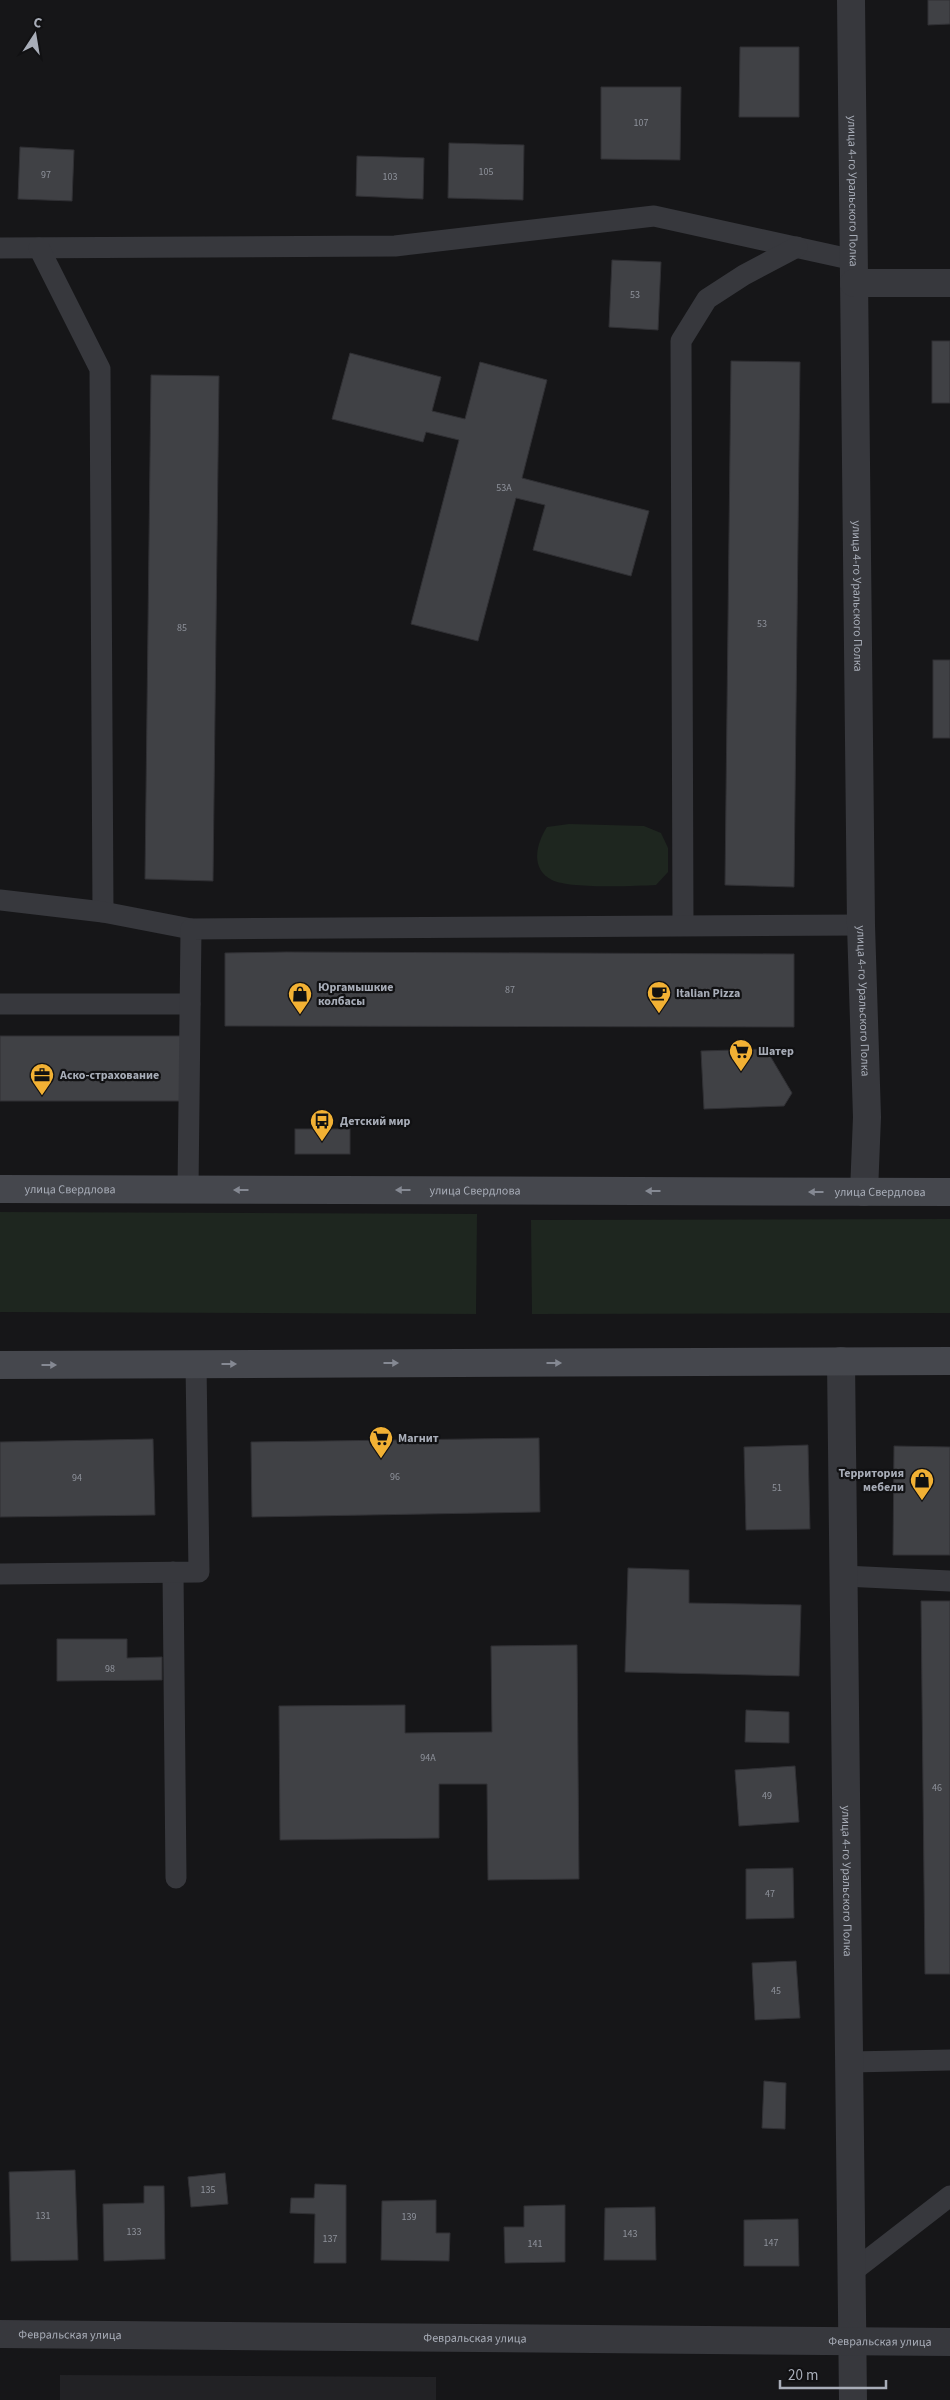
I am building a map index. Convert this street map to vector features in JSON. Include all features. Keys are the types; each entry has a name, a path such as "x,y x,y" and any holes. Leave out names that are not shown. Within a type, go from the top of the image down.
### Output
{"main road":[{"name":"улица Свердлова","path":"0,1189 950,1192"},
{"path":"0,1365 950,1361"}],"street":[{"name":"улица 4-го Уральского Полка","path":"852,0 862,925 867,1117 864,1192"},
{"path":"854,271 950,283"},
{"name":"улица 4-го Уральского Полка","path":"841,1362 853,2400"},
{"name":"Февральская улица","path":"0,2334 950,2342"}],"lane":[{"path":"0,248 395,246 654,216 797,247 854,271"},
{"path":"683,924 681,341 707,299 744,275 797,247"},
{"path":"39,248 100,369 103,912"},
{"path":"0,900 103,912 191,929 683,924 862,925"},
{"path":"188,1189 191,929"},
{"path":"0,1004 190,1004"},
{"path":"0,1574 199,1572 196,1364"},
{"path":"173,1572 176,1878"},
{"path":"844,1576 950,1581"},
{"path":"850,2062 950,2060"},
{"path":"852,2272 950,2196"}],"shaded area":[{"path":"569,824 644,826 661,833 668,848 668,872 656,885 587,886 552,880 540,869 538,863 537,856 540,841 547,827"},
{"path":"0,1212 477,1214 476,1314 0,1312"},
{"path":"950,1219 950,1313 532,1314 531,1220"},
{"path":"60,2375 436,2377 436,2400 60,2400"}],"building":[{"path":"928,0 950,0 950,24 928,25"},
{"path":"740,47 799,47 799,117 739,117"},
{"path":"601,87 681,87 680,160 601,159"},
{"path":"449,143 524,145 523,200 448,198"},
{"path":"20,147 74,150 72,201 18,199"},
{"path":"357,156 424,158 423,199 356,196"},
{"path":"612,260 661,262 658,330 609,327"},
{"path":"932,341 950,341 950,403 932,403"},
{"path":"350,353 441,377 432,411 465,419 480,362 547,380 522,478 649,511 631,576 533,550 545,505 516,498 478,641 411,624 459,440 426,432 423,442 332,419"},
{"path":"731,361 800,362 794,887 725,885"},
{"path":"151,375 219,376 213,881 145,879"},
{"path":"933,660 950,660 950,738 933,738"},
{"path":"225,953 794,954 794,1027 225,1026"},
{"path":"0,1036 182,1036 182,1101 0,1101"},
{"name":"Шатер","path":"766,1049 792,1093 784,1106 704,1109 701,1051"},
{"path":"295,1129 350,1129 350,1154 295,1154"},
{"path":"539,1438 540,1512 252,1517 251,1442"},
{"path":"153,1439 155,1515 0,1517 0,1442"},
{"path":"808,1445 810,1529 746,1530 744,1447"},
{"name":"Территория мебели","path":"894,1446 950,1447 950,1555 893,1555"},
{"path":"628,1568 689,1570 689,1603 801,1605 799,1676 625,1672"},
{"path":"921,1601 950,1601 950,1974 925,1974"},
{"path":"57,1639 127,1639 127,1658 162,1657 162,1680 57,1681"},
{"path":"577,1645 579,1879 488,1880 487,1784 439,1784 439,1838 280,1840 279,1706 405,1705 405,1733 492,1732 491,1646"},
{"path":"746,1710 789,1712 789,1743 745,1742"},
{"path":"795,1766 799,1822 739,1826 735,1770"},
{"path":"793,1868 794,1918 746,1919 746,1869"},
{"path":"796,1961 800,2018 755,2020 752,1963"},
{"path":"764,2081 786,2083 785,2129 762,2128"},
{"path":"75,2170 78,2260 11,2261 9,2172"},
{"path":"225,2173 228,2204 191,2207 188,2177"},
{"path":"315,2184 346,2185 346,2263 314,2263 315,2214 290,2213 291,2198 314,2198"},
{"path":"144,2186 164,2186 165,2259 104,2261 103,2204 144,2203"},
{"path":"436,2200 436,2233 450,2233 449,2261 381,2260 382,2201"},
{"path":"565,2205 565,2262 505,2263 504,2227 524,2227 524,2206"},
{"path":"655,2207 656,2260 604,2260 605,2208"},
{"path":"798,2219 799,2266 744,2266 744,2220"}],"place":[{"name":"Italian Pizza","path":"659,1014"},
{"name":"Юргамышкие колбасы","path":"300,1015"},
{"name":"Шатер","path":"741,1072"},
{"name":"Аско-страхование","path":"42,1096"},
{"name":"Детский мир","path":"322,1142"},
{"name":"Магнит","path":"381,1459"},
{"name":"Территория мебели","path":"922,1501"}]}
